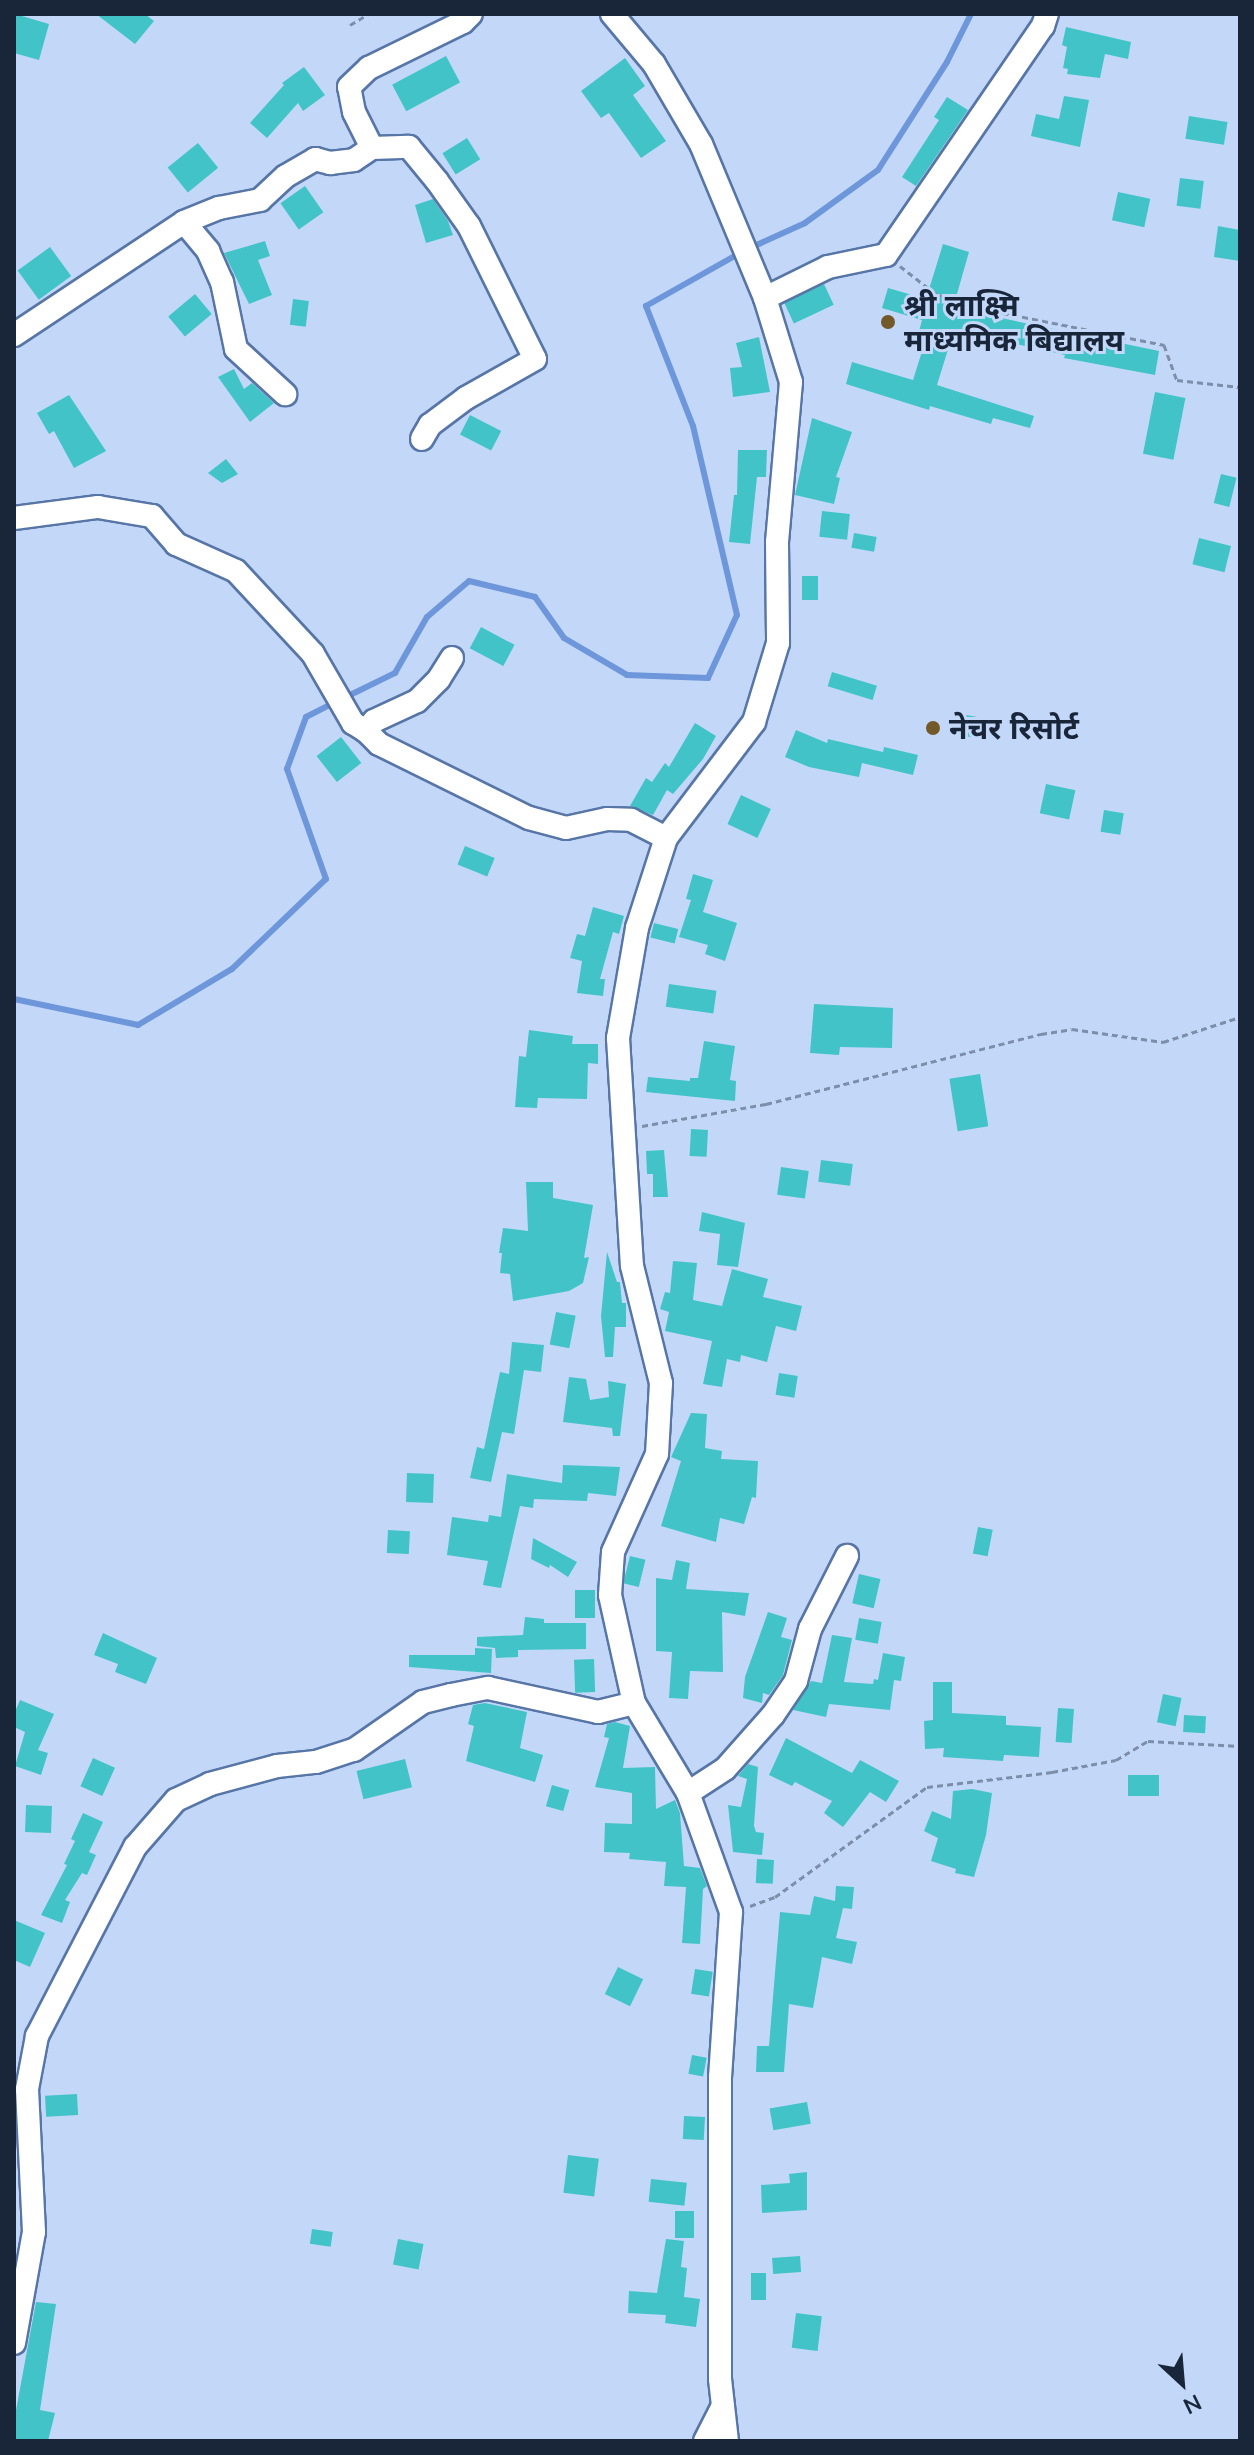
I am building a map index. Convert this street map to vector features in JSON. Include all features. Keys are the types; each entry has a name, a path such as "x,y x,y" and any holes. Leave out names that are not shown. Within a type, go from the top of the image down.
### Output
{"street":[{"path":"372,148 354,112 349,87 369,68 463,22 471,14"},
{"path":"612,14 654,64 701,144 735,220 791,382 777,542 778,643 754,722 666,838 637,928 618,1038 632,1266 661,1383 657,1454 613,1552 610,1595 634,1703 688,1793 731,1912 720,2077 720,2379 727,2441"},
{"path":"762,292 828,267 886,255 1043,26 1047,14"},
{"path":"14,335 184,222 219,208 260,200 286,176 315,159 330,163 354,160 372,148 409,147 469,226 535,359 466,398 430,425 422,439"},
{"path":"184,222 208,251 222,282 236,349 285,394"},
{"path":"14,518 98,507 152,516 176,544 236,571 313,654 331,690 353,723 379,744 529,818 566,828 607,819 631,820 666,838"},
{"path":"366,731 374,721 417,701 439,679 452,658"},
{"path":"688,1793 725,1769 773,1715 796,1681 810,1629 847,1556"},
{"path":"14,2343 34,2232 27,2089 37,2036 135,1847 176,1800 210,1784 277,1766 316,1762 354,1750 423,1702 451,1695 488,1688 598,1712 634,1703"},
{"path":"705,2441 723,2405"}],"path":[{"path":"350,25 368,14"},
{"path":"886,255 936,294 983,309 1164,345 1177,380 1240,387"},
{"path":"623,1128 675,1123 766,1104 1041,1034 1072,1029 1163,1042 1240,1017"},
{"path":"731,1912 775,1897 927,1787 1052,1772 1116,1760 1148,1741 1240,1746"}],"building":[{"path":"15,14 49,24 39,60 14,53"},
{"path":"96,14 145,14 154,21 135,44"},
{"path":"1066,27 1131,42 1128,59 1105,54 1100,78 1067,74 1068,69 1063,68 1067,47 1062,45"},
{"path":"446,56 460,82 406,111 392,85"},
{"path":"625,58 645,86 633,95 666,141 641,158 609,113 601,118 581,91"},
{"path":"304,67 325,95 303,111 298,103 267,138 250,123 284,85 282,83"},
{"path":"1064,96 1089,100 1080,147 1031,136 1036,114 1059,119"},
{"path":"947,97 968,110 916,186 902,177 939,120 934,117"},
{"path":"1189,116 1228,122 1224,145 1185,139"},
{"path":"467,138 480,159 456,175 442,153"},
{"path":"198,143 218,168 188,192 168,168"},
{"path":"1180,178 1204,181 1200,209 1177,206"},
{"path":"305,186 323,212 299,229 280,203"},
{"path":"1118,192 1150,199 1144,227 1112,220"},
{"path":"433,199 448,221 453,235 426,243 415,205"},
{"path":"1218,226 1240,230 1240,261 1214,257"},
{"path":"265,241 270,256 258,260 272,295 249,304 224,253"},
{"path":"943,244 969,252 953,308 1159,351 1155,375 1064,358 1065,355 954,330 937,385 1034,416 1030,428 993,418 991,424 930,406 929,410 846,384 852,362 913,380 924,345 916,343 922,320 882,308 888,288 926,299"},
{"path":"50,247 71,276 39,300 18,271"},
{"path":"824,284 834,305 794,323 784,303"},
{"path":"195,294 212,314 185,336 168,316"},
{"path":"293,299 309,301 306,327 290,325"},
{"path":"759,337 770,392 733,397 730,368 742,367 736,343"},
{"path":"234,369 244,389 252,383 274,403 250,422 218,377"},
{"path":"1155,392 1185,398 1173,460 1143,454"},
{"path":"69,395 106,451 74,468 54,431 49,434 37,413"},
{"path":"470,415 501,431 491,450 460,435"},
{"path":"812,418 852,432 836,477 840,478 834,504 795,495"},
{"path":"738,450 767,450 766,477 757,477 750,544 729,542 734,495 737,495"},
{"path":"226,459 238,474 222,483 208,473"},
{"path":"1221,474 1237,478 1229,507 1214,503"},
{"path":"822,511 850,514 847,540 819,537"},
{"path":"854,533 877,537 874,552 851,548"},
{"path":"1199,538 1231,546 1224,572 1192,564"},
{"path":"802,576 818,576 818,600 802,600"},
{"path":"481,627 515,645 503,666 470,648"},
{"path":"832,672 877,686 873,700 828,686"},
{"path":"955,713 988,719 985,740 951,734"},
{"path":"695,723 716,736 703,759 673,794 667,790 653,815 630,806 646,778 652,782 665,763 669,767"},
{"path":"796,730 827,743 828,739 883,752 884,747 918,755 913,775 862,763 859,777 809,767 785,757"},
{"path":"341,737 361,763 337,782 317,756"},
{"path":"1046,784 1075,790 1069,820 1040,813"},
{"path":"741,795 771,809 757,838 727,824"},
{"path":"1104,810 1124,813 1120,835 1101,832"},
{"path":"465,846 495,858 487,877 458,865"},
{"path":"693,874 713,880 703,912 737,923 725,961 705,954 708,945 679,937 691,900 686,899"},
{"path":"593,907 624,916 619,934 613,932 600,979 605,979 603,996 577,993 582,961 570,958 577,934 585,936"},
{"path":"654,923 678,929 675,944 650,938"},
{"path":"669,984 717,991 713,1013 666,1007"},
{"path":"814,1004 893,1008 892,1048 840,1047 839,1055 810,1053"},
{"path":"529,1030 573,1036 572,1044 598,1044 598,1064 588,1063 587,1099 538,1098 537,1108 515,1107 519,1056 526,1057"},
{"path":"704,1041 735,1046 730,1080 736,1081 735,1101 646,1092 648,1077 690,1081 690,1078 698,1078"},
{"path":"980,1074 988,1126 958,1131 949,1079"},
{"path":"691,1129 708,1130 707,1157 690,1156"},
{"path":"664,1150 668,1197 653,1197 653,1174 647,1174 646,1151"},
{"path":"821,1160 853,1164 850,1186 818,1182"},
{"path":"781,1167 809,1171 805,1199 777,1195"},
{"path":"526,1182 553,1182 553,1198 593,1205 584,1258 589,1257 583,1283 569,1291 513,1301 510,1274 500,1273 502,1253 499,1253 503,1228 528,1231"},
{"path":"702,1212 745,1223 738,1267 717,1265 720,1234 699,1231"},
{"path":"607,1252 617,1282 620,1282 622,1303 626,1303 626,1327 615,1327 613,1357 605,1357 601,1316"},
{"path":"673,1261 697,1263 693,1300 722,1306 732,1269 768,1279 763,1297 802,1306 796,1331 776,1326 767,1362 741,1355 740,1362 727,1359 722,1387 703,1384 712,1341 665,1331 669,1312 660,1309 665,1292 670,1293"},
{"path":"556,1312 576,1316 569,1348 550,1344"},
{"path":"512,1342 544,1345 541,1372 524,1370 514,1434 502,1432 491,1482 470,1478 477,1447 484,1449 500,1372 509,1374"},
{"path":"779,1373 798,1376 794,1398 776,1395"},
{"path":"569,1377 586,1379 590,1400 609,1397 608,1381 626,1384 620,1436 613,1436 612,1428 563,1422"},
{"path":"691,1413 707,1414 705,1448 722,1451 721,1459 758,1461 756,1498 752,1497 744,1524 720,1518 716,1542 661,1526 681,1461 671,1457"},
{"path":"563,1465 620,1467 616,1496 588,1493 587,1501 534,1499 533,1508 520,1506 501,1588 483,1585 488,1561 447,1555 452,1517 488,1522 489,1515 501,1517 507,1474 562,1483"},
{"path":"407,1473 434,1474 433,1503 406,1502"},
{"path":"978,1527 993,1530 988,1556 973,1554"},
{"path":"388,1530 410,1531 409,1554 387,1553"},
{"path":"533,1538 577,1562 568,1577 550,1565 549,1568 531,1559"},
{"path":"630,1556 646,1560 639,1587 623,1583"},
{"path":"676,1560 690,1563 686,1589 749,1593 745,1616 722,1612 723,1672 690,1671 688,1699 669,1698 672,1652 656,1651 656,1578 672,1580"},
{"path":"859,1574 880,1579 874,1608 852,1603"},
{"path":"575,1590 595,1590 595,1618 575,1618"},
{"path":"768,1612 787,1618 781,1637 792,1640 783,1675 769,1695 763,1693 762,1703 743,1698 745,1677"},
{"path":"525,1617 544,1619 544,1623 586,1623 586,1649 518,1650 518,1657 496,1658 495,1648 477,1646 477,1637 523,1635"},
{"path":"859,1618 882,1622 878,1644 855,1640"},
{"path":"103,1633 157,1658 146,1684 115,1672 118,1664 94,1655"},
{"path":"832,1635 852,1638 844,1682 873,1684 874,1679 878,1680 883,1653 905,1657 901,1681 894,1680 890,1710 829,1704 826,1717 793,1710 811,1681 822,1683"},
{"path":"475,1648 492,1649 491,1673 409,1667 409,1655 475,1655"},
{"path":"594,1659 595,1692 575,1693 574,1660"},
{"path":"933,1682 952,1682 952,1713 1006,1716 1006,1725 1041,1727 1039,1757 1004,1755 1003,1761 943,1757 944,1748 925,1749 924,1721 933,1720"},
{"path":"1163,1694 1182,1698 1176,1726 1157,1722"},
{"path":"20,1700 54,1714 38,1750 48,1753 41,1775 15,1766 25,1732 14,1727 14,1714"},
{"path":"485,1703 527,1712 520,1748 543,1755 535,1782 466,1761 474,1726 468,1724 473,1705"},
{"path":"1058,1708 1074,1709 1072,1743 1056,1742"},
{"path":"1184,1715 1206,1716 1205,1733 1183,1732"},
{"path":"615,1722 630,1726 623,1768 655,1767 656,1809 675,1800 680,1813 684,1866 700,1868 707,1886 703,1889 700,1944 682,1943 686,1887 664,1886 666,1862 629,1859 630,1853 604,1852 605,1823 632,1824 632,1793 595,1787 609,1738 604,1737 607,1724"},
{"path":"786,1738 852,1773 860,1760 899,1781 886,1802 870,1792 843,1827 824,1813 832,1801 795,1782 792,1786 769,1775"},
{"path":"93,1758 115,1768 102,1796 80,1786"},
{"path":"405,1759 412,1787 364,1799 356,1771"},
{"path":"748,1764 758,1767 754,1826 756,1832 764,1833 762,1855 733,1852 728,1805 741,1807 747,1779 738,1776"},
{"path":"1128,1775 1159,1775 1159,1796 1128,1796"},
{"path":"552,1785 569,1790 563,1811 546,1806"},
{"path":"972,1789 992,1793 986,1835 974,1877 955,1873 956,1869 931,1861 938,1838 924,1831 932,1811 951,1819 953,1791"},
{"path":"26,1805 52,1806 51,1833 25,1832"},
{"path":"83,1813 103,1822 89,1852 96,1855 87,1875 82,1873 65,1900 70,1902 62,1923 41,1915 67,1865 64,1864 75,1841 71,1839"},
{"path":"757,1859 774,1860 773,1884 756,1883"},
{"path":"836,1886 854,1887 852,1909 843,1908 836,1938 857,1942 852,1964 822,1957 813,2008 789,2004 784,2072 756,2072 757,2046 769,2046 780,1912 810,1915 814,1896 835,1901"},
{"path":"14,1920 45,1933 30,1967 14,1960"},
{"path":"618,1967 643,1979 630,2006 605,1994"},
{"path":"695,1969 713,1972 709,1997 691,1994"},
{"path":"692,2055 707,2058 703,2077 688,2074"},
{"path":"77,2094 78,2115 46,2117 45,2096"},
{"path":"807,2102 811,2124 773,2130 770,2109"},
{"path":"684,2116 705,2117 704,2140 683,2139"},
{"path":"568,2155 599,2159 594,2196 563,2193"},
{"path":"807,2172 807,2210 762,2213 761,2185 790,2183 789,2174"},
{"path":"651,2179 687,2183 684,2206 649,2202"},
{"path":"675,2211 694,2211 694,2238 675,2238"},
{"path":"312,2229 333,2232 331,2247 310,2244"},
{"path":"398,2239 424,2244 419,2269 393,2265"},
{"path":"666,2239 684,2241 681,2267 687,2268 684,2297 700,2299 696,2327 665,2323 666,2315 628,2313 629,2291 657,2293"},
{"path":"800,2256 801,2272 773,2274 772,2258"},
{"path":"751,2273 766,2273 766,2300 751,2300"},
{"path":"36,2302 56,2304 40,2410 55,2413 48,2441 21,2441 14,2439 14,2421"},
{"path":"796,2313 822,2316 818,2351 792,2348"}],"waterway":[{"path":"750,248 805,223 878,170 947,62 971,14"},
{"path":"344,698 395,673 427,617 469,581 535,597 564,638 627,675 708,678 737,615 693,426 646,306 740,253"},
{"path":"14,999 138,1025 232,969 326,879 287,769 306,717 334,703"}],"place":[{"name":"श्री लाक्ष्मि माध्यमिक बिद्यालय","path":"888,322"},
{"name":"नेचर रिसोर्ट","path":"933,728"}]}
